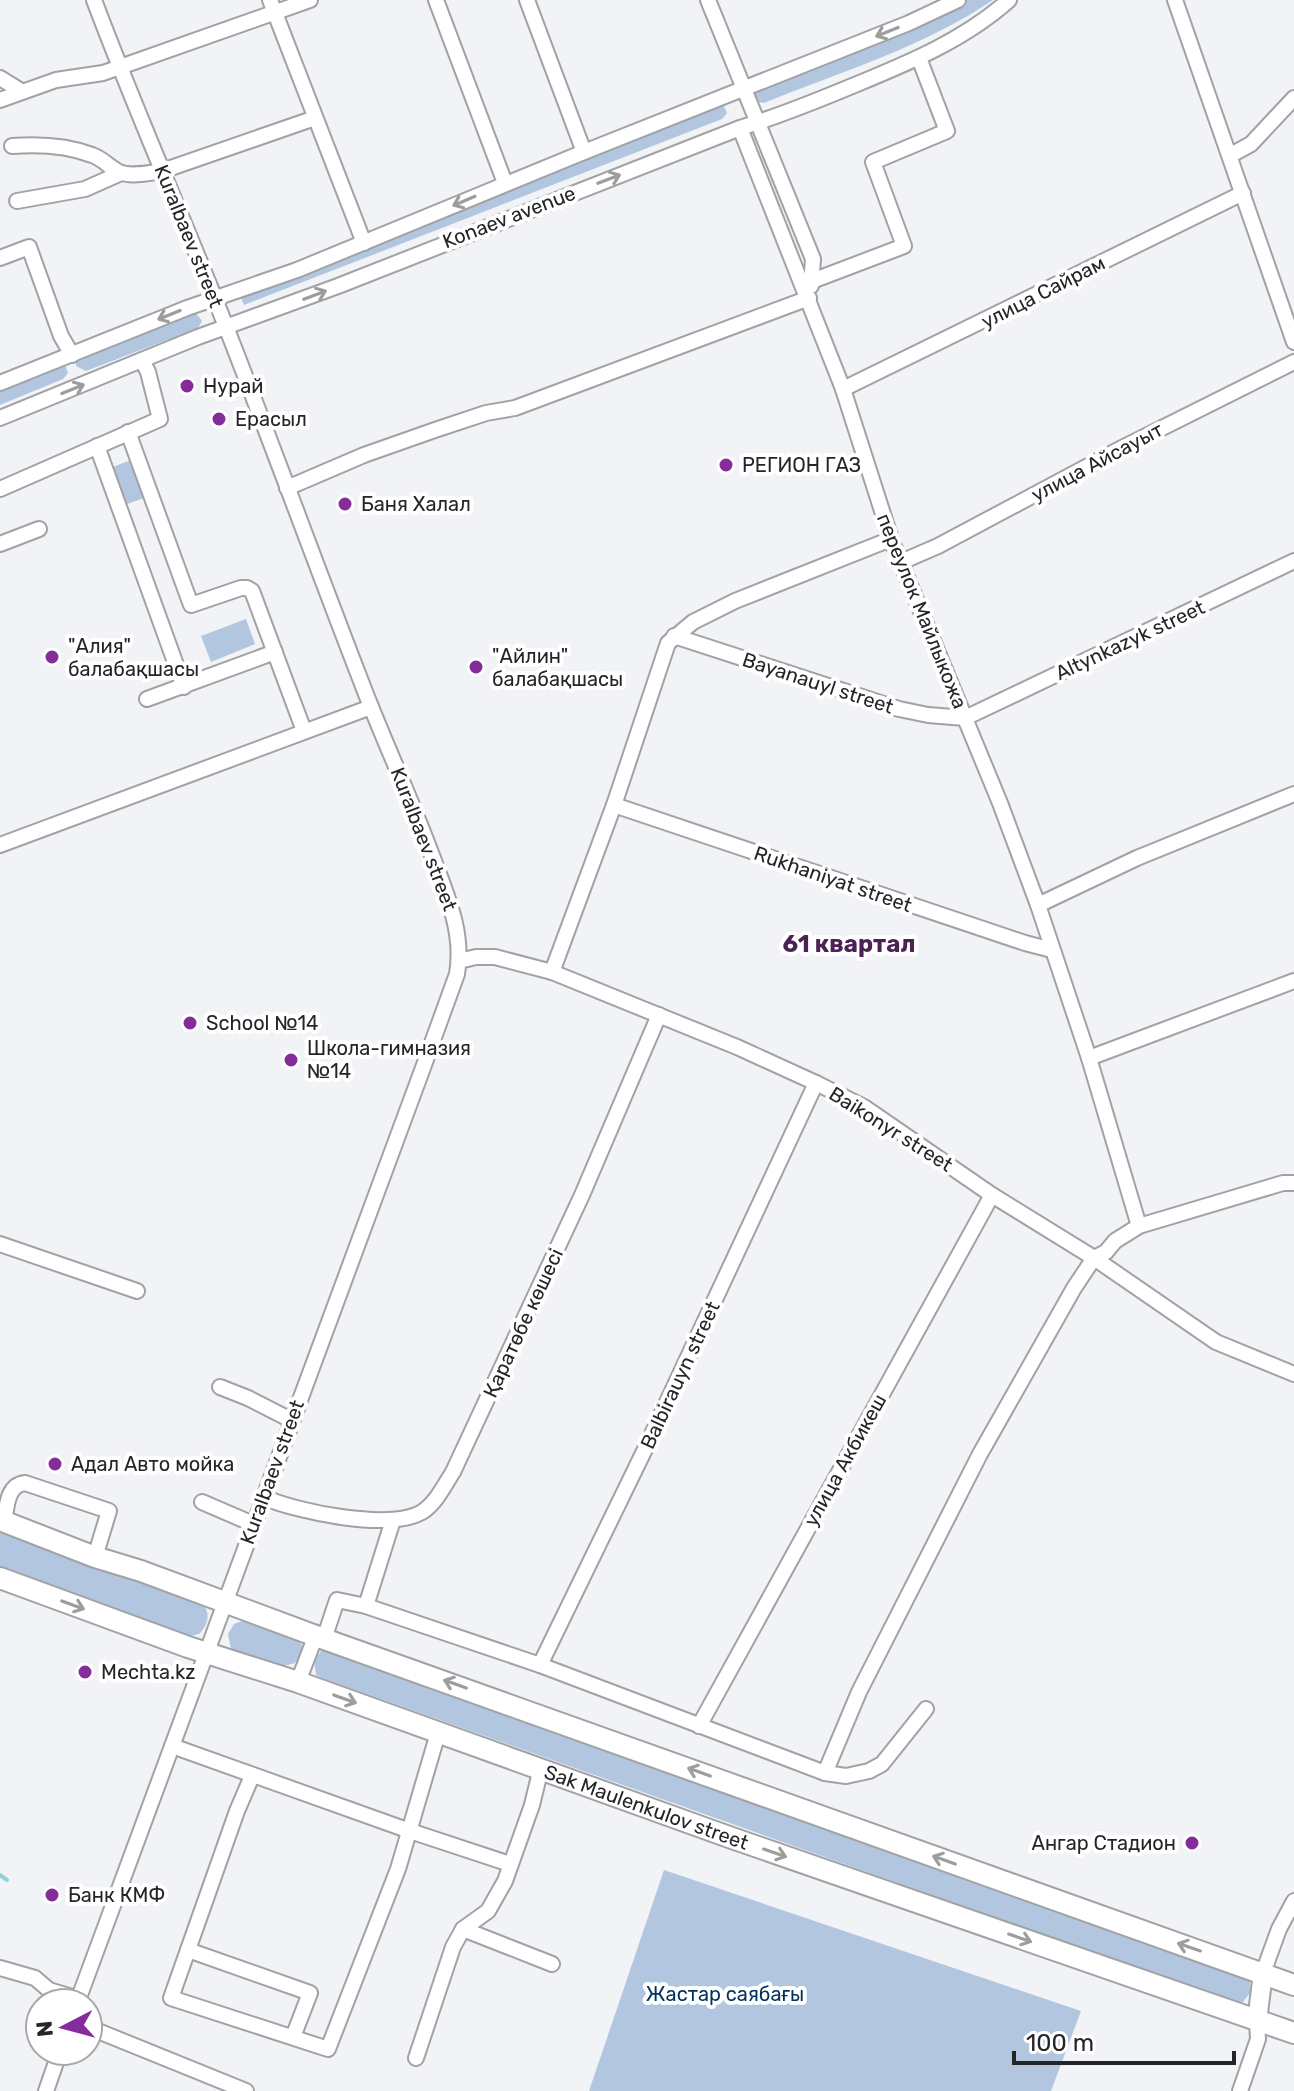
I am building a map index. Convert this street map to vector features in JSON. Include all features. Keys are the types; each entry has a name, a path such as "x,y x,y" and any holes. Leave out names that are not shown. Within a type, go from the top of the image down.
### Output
{"main road":[{"path":"2,1521 95,1557 1294,1985"},
{"name":"Sak Maulenkulov street","path":"0,1578 759,1848 1294,2033"}],"street":[{"name":"Kuralbaev street","path":"83,1987 424,1065 459,961 459,938 454,916 412,802 371,707 227,329 94,0"},
{"path":"0,100 74,75 103,73 119,68 272,7 310,0"},
{"path":"436,0 505,183"},
{"path":"527,0 584,152"},
{"path":"287,488 364,455 486,413 515,408 809,298 813,259 708,0"},
{"name":"Konaev avenue","path":"0,383 364,243 505,183 909,23 958,0"},
{"name":"Konaev avenue","path":"0,418 919,58 984,20 1009,0"},
{"path":"1175,0 1294,342"},
{"path":"272,7 364,243"},
{"path":"812,281 904,246 873,162 947,131 919,58"},
{"path":"0,78 21,91"},
{"path":"1231,155 1251,144 1294,98"},
{"path":"17,201 85,189 121,173 162,171 315,118"},
{"name":"переулок Майлыкожа","path":"740,128 843,389 891,539 1000,803 1038,905 1089,1058 1139,1226"},
{"path":"12,146 41,144 73,149 96,156 121,173"},
{"name":"улица Сайрам","path":"843,389 1243,193"},
{"path":"0,258 29,247 61,336 72,355"},
{"path":"0,489 160,419 142,360"},
{"name":"улица Айсауыт","path":"901,562 938,546 1122,448 1294,362"},
{"path":"128,432 191,605 247,588 252,591 304,731"},
{"path":"97,446 184,687"},
{"path":"0,544 39,529"},
{"path":"552,972 614,805 668,643 693,622 735,601 891,539"},
{"name":"Altynkazyk street","path":"965,718 1294,561"},
{"name":"Bayanauyl street","path":"674,636 899,709 965,718"},
{"path":"147,699 275,652"},
{"path":"0,845 371,707"},
{"path":"1038,905 1137,858 1294,794"},
{"name":"Rukhaniyat street","path":"614,805 1052,950"},
{"name":"Baikonyr street","path":"459,961 495,957 552,972 816,1083 864,1107 1216,1342 1293,1372"},
{"path":"1089,1058 1294,981"},
{"name":"Қаратөбе көшесі","path":"393,1520 423,1511 434,1502 453,1472 582,1195 659,1015"},
{"name":"Balbirauyn street","path":"540,1665 648,1443 816,1083"},
{"path":"825,1773 859,1692 980,1454 1094,1258 1139,1226 1283,1183 1294,1183"},
{"name":"улица Акбикеш","path":"699,1726 992,1195"},
{"path":"0,1244 137,1291"},
{"path":"220,1387 291,1420"},
{"path":"2,1521 14,1486 19,1483 109,1511 95,1557"},
{"path":"263,1497 329,1516 393,1520 366,1606"},
{"path":"202,1502 253,1524"},
{"path":"298,1682 337,1600 366,1606 540,1665 825,1773 846,1776 869,1771 882,1764 926,1709"},
{"path":"252,1776 171,1998 328,2049 410,1831 438,1733"},
{"path":"172,1746 510,1864"},
{"path":"416,2058 453,1947 463,1929 488,1911 498,1895 532,1805 541,1768"},
{"path":"1240,2091 1258,2039 1263,1973 1279,1929 1294,1901"},
{"path":"463,1929 552,1964"},
{"path":"188,1950 310,1993 293,2037"},
{"path":"0,1968 35,1978 46,1987"},
{"path":"104,2033 246,2091"},
{"path":"46,2091 54,2067"}],"green space":[{"path":"962,0 993,0 939,32 881,58 764,103 757,102 753,96 755,91"},
{"path":"723,104 727,113 722,119 244,305 239,292"},
{"path":"195,312 202,321 198,328 86,371 76,366 76,358"},
{"path":"65,364 68,373 63,379 0,405 0,386"},
{"path":"136,458 150,496 121,506 108,469"},
{"path":"246,619 255,644 211,662 201,636"},
{"path":"0,1533 204,1605 208,1617 206,1624 199,1634 191,1636 0,1568"},
{"path":"242,1621 296,1639 302,1645 301,1656 295,1663 275,1665 231,1649 228,1634 234,1624"},
{"path":"325,1650 1240,1974 1250,1982 1250,1993 1243,2002 1235,2003 322,1678 316,1675 314,1661"},
{"name":"Жастар саябағы","path":"664,1870 1081,2011 1051,2091 589,2091"}],"waterway":[{"path":"0,1875 7,1880"}],"place":[{"name":"Нурай","path":"187,386"},
{"name":"Ерасыл","path":"219,419"},
{"name":"РЕГИОН ГАЗ","path":"726,465"},
{"name":"Баня Халал","path":"345,504"},
{"name":"\"Алия\" балабақшасы","path":"52,657"},
{"name":"\"Айлин\" балабақшасы","path":"476,667"},
{"name":"School №14","path":"190,1023"},
{"name":"Школа-гимназия №14","path":"291,1060"},
{"name":"Адал Авто мойка","path":"55,1464"},
{"name":"Mechta.kz","path":"85,1672"},
{"name":"Ангар Стадион","path":"1192,1843"},
{"name":"Банк КМФ","path":"52,1895"}],"district":[{"name":"61 квартал","path":"849,944"}]}
